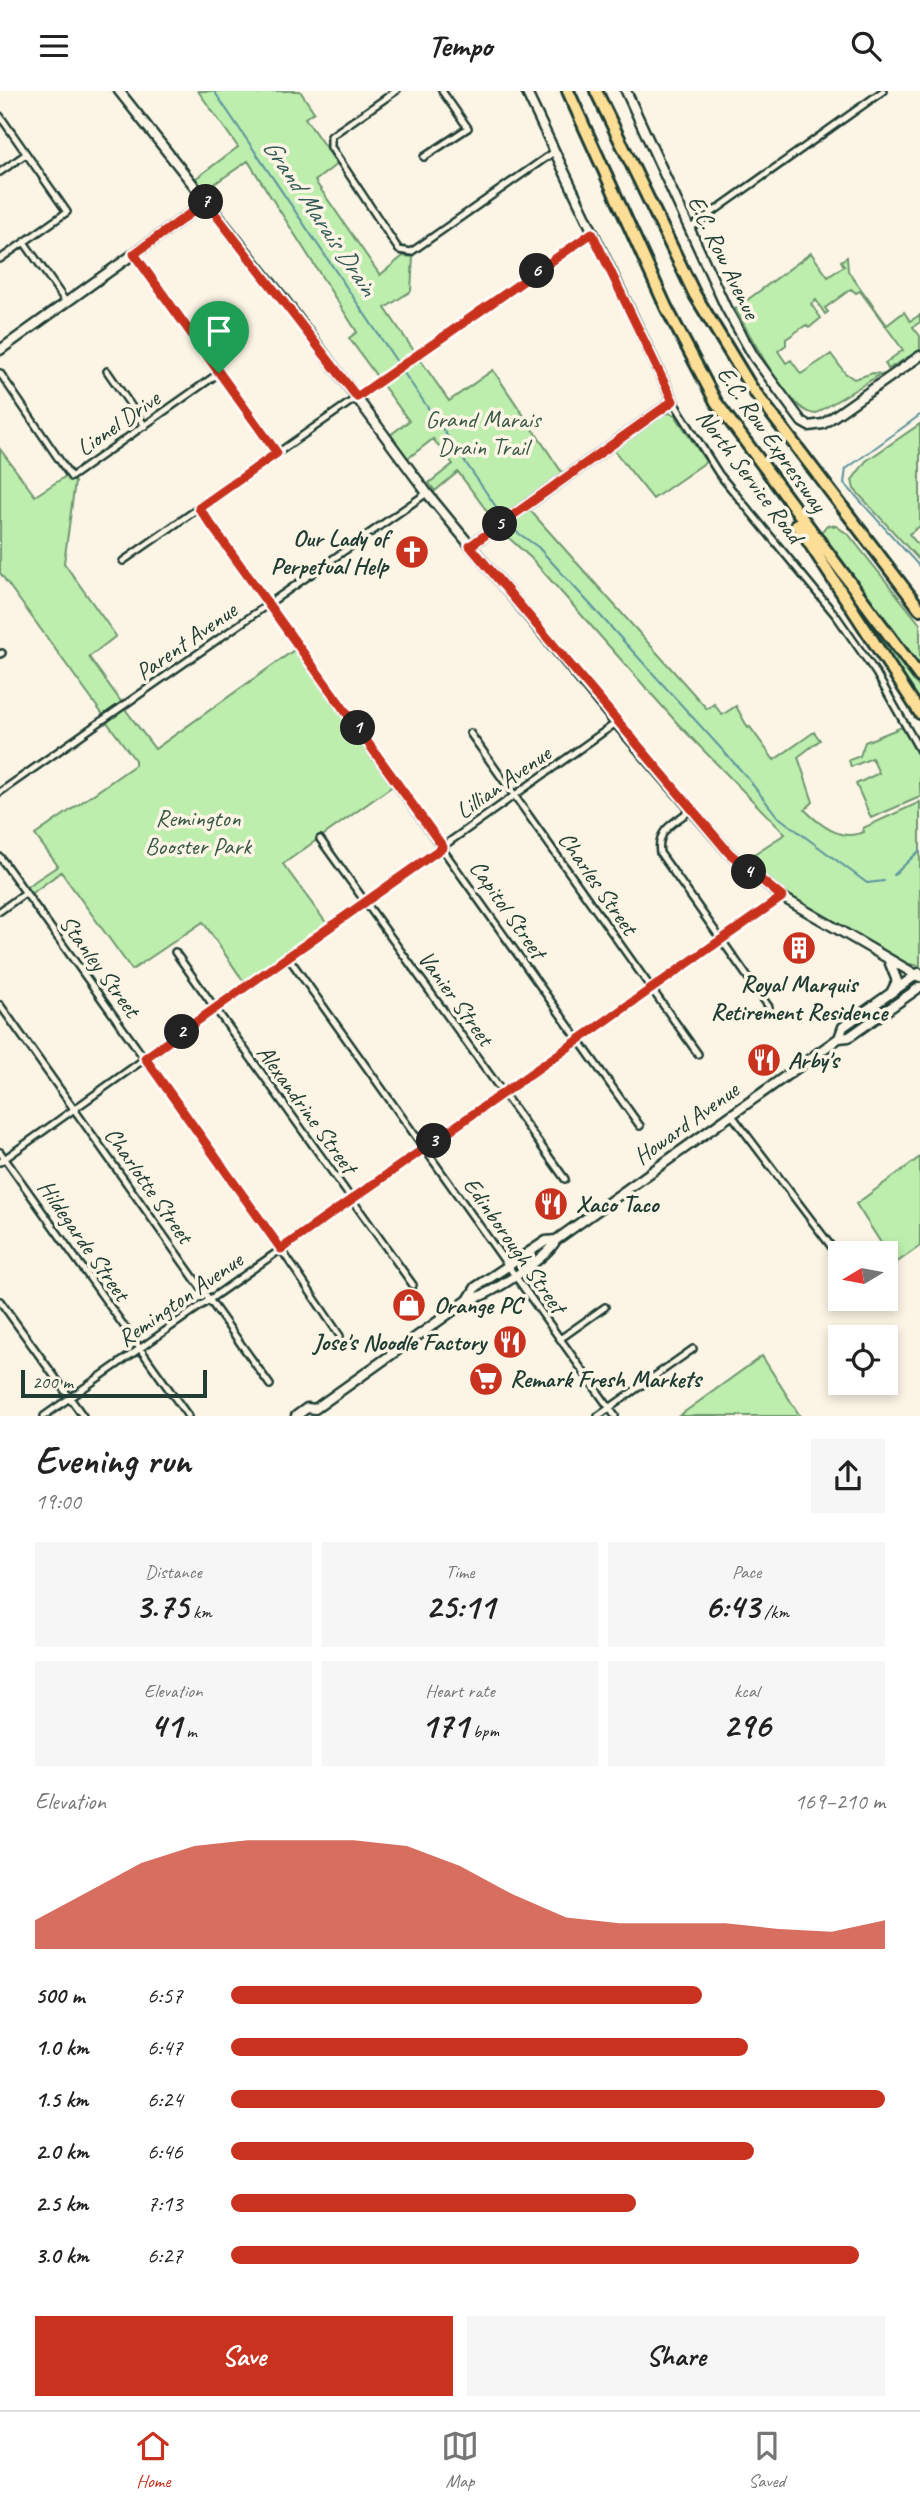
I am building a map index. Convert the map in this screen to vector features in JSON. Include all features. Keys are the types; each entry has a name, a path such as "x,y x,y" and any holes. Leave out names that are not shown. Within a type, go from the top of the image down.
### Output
{"highway":[{"name":"E.C. Row Expressway","path":"568,91 666,307 716,402 920,677"},
{"name":"E.C. Row Expressway","path":"596,91 695,295 751,387 920,609"},
{"path":"716,402 920,713"},
{"path":"880,557 920,603"}],"street":[{"path":"118,91 357,397 427,493 617,723 729,853 782,897 919,975"},
{"path":"396,91 331,136 331,147 399,250 411,252 554,152"},
{"path":"424,157 468,128 442,91"},
{"name":"North Service Road","path":"526,91 673,401 719,474 837,617 876,673 920,751"},
{"name":"E.C. Row Avenue","path":"626,91 688,229 754,357 789,407 809,425 823,424 920,356"},
{"path":"688,229 883,91"},
{"path":"0,116 67,212 0,258"},
{"path":"0,172 26,154"},
{"path":"0,350 206,202"},
{"path":"123,561 592,233"},
{"path":"24,241 66,302"},
{"path":"134,254 277,453"},
{"path":"107,370 145,426"},
{"name":"Lionel Drive","path":"0,373 71,477 219,373"},
{"path":"470,546 673,401"},
{"name":"Parent Avenue","path":"0,792 427,493"},
{"name":"Capitol Street","path":"199,508 640,1126"},
{"name":"Lillian Avenue","path":"2,1160 617,723"},
{"name":"Charles Street","path":"470,733 698,1054"},
{"path":"691,810 661,834 660,853 769,1007"},
{"name":"Vanier Street","path":"320,839 565,1179"},
{"name":"Stanley Street","path":"0,857 281,1249 340,1336"},
{"path":"0,911 25,893"},
{"name":"Remington Avenue","path":"44,1416 782,897"},
{"name":"Alexandrine Street","path":"175,952 413,1285"},
{"name":"Edinborough Street","path":"288,957 615,1416"},
{"path":"887,959 895,970 897,981 891,993"},
{"name":"Howard Avenue","path":"839,1038 843,1027 919,975"},
{"name":"Howard Avenue","path":"468,1300 481,1297 551,1250 556,1240 731,1114 839,1038 849,1037 920,987"},
{"name":"Charlotte Street","path":"0,1005 270,1385"},
{"path":"731,1114 828,1242"},
{"name":"Hildegarde Street","path":"0,1152 2,1160 188,1416"},
{"name":"Howard Avenue","path":"296,1416 307,1408 314,1413 468,1300 476,1287 546,1241 556,1240"},
{"path":"0,1301 83,1416"},
{"path":"560,1339 605,1307"},
{"path":"598,1416 693,1349"}],"green space":[{"name":"Grand Marais Drain Trail","path":"198,91 256,91 259,94 263,91 300,91 314,112 305,118 337,164 315,181 380,275 403,256 413,257 411,291 385,308 414,351 378,378 349,338 357,332 248,161 204,191 195,179 238,147"},
{"path":"811,253 828,277 844,266 841,261 847,257 848,271 887,325 904,312 910,321 920,315 920,322 913,327 920,336 920,350 888,369 885,363 903,350 860,291 856,293 851,289 825,308 828,312 825,314 816,300 811,304 821,318 809,328 806,325 786,339 786,345 778,351 786,363 791,360 801,374 831,354 845,373 854,379 873,373 881,374 815,414 804,410 782,386 735,309"},
{"name":"Grand Marais Drain Trail","path":"419,358 449,401 493,370 563,474 495,522 458,472 435,491 429,483 453,464 433,439 407,459 390,435 409,421 382,384"},
{"path":"662,414 675,415 706,462 653,499 612,448"},
{"path":"920,424 920,526 909,534 920,547 920,561 854,489 852,480 866,461"},
{"path":"0,449 35,496 66,476 75,482 64,563 116,636 89,657 122,703 103,715 0,573"},
{"path":"528,508 707,709 714,704 722,715 736,706 748,728 750,727 774,760 814,732 820,740 798,757 813,802 805,810 817,821 839,833 855,835 864,832 863,828 920,802 920,966 904,963 783,892 743,861 785,834 678,724 531,558 499,529"},
{"path":"827,525 836,526 849,535 920,624 920,670 822,538 822,531"},
{"path":"859,612 920,689 920,706"},
{"name":"Remington Booster Park","path":"297,648 394,785 283,864 327,924 246,985 203,922 132,970 61,872 31,894 26,887 58,866 35,835 135,765 135,760 106,721 125,709 155,749"},
{"path":"902,727 920,756 920,797 871,818 856,784 879,773 872,758 851,767 849,760 860,756 865,742"},
{"path":"920,1157 920,1246 898,1262 898,1241 880,1241 856,1204"},
{"path":"762,1356 800,1416 679,1416"}],"waterway":[{"name":"Grand Marais Drain","path":"214,91 397,362"},
{"name":"Grand Marais Drain","path":"404,373 501,514"},
{"path":"920,415 846,469 844,483 920,567"},
{"path":"511,528 538,547 746,776 777,816 867,883 884,881"},
{"path":"894,875 920,850"}],"place":[{"name":"Our Lady of Perpetual Help","path":"412,552"},
{"name":"Royal Marquis Retirement Residence","path":"799,948"},
{"name":"Arby's","path":"764,1060"},
{"name":"Xaco Taco","path":"551,1204"},
{"name":"Orange PC","path":"409,1305"},
{"name":"Jose's Noodle Factory","path":"510,1342"},
{"name":"Remark Fresh Markets","path":"486,1379"}],"route":[{"path":"206,202 283,298 357,397 592,233 673,401 470,546 729,853 782,897 281,1249 145,1058 443,847 199,508 277,453 219,373 134,254 206,202"}]}
